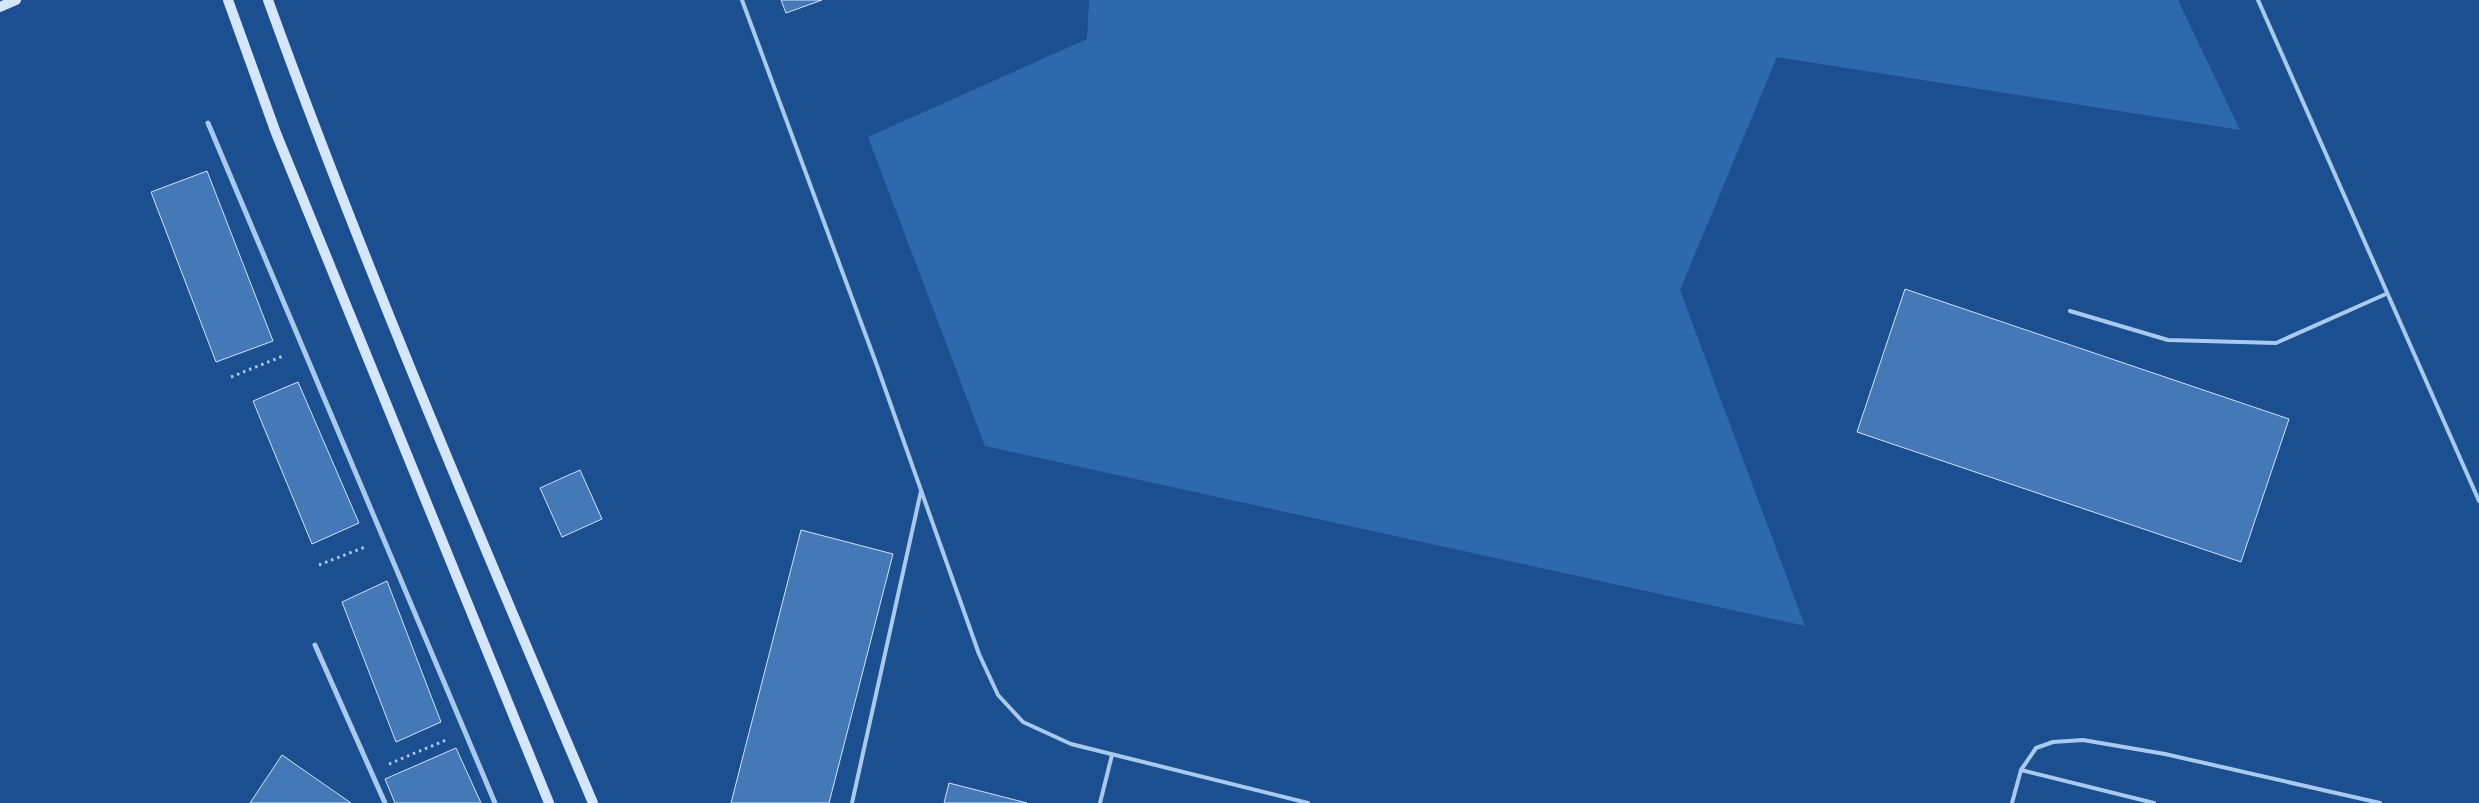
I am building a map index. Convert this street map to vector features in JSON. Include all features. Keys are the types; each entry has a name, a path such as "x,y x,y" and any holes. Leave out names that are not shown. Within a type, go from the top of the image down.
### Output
{"street":[{"path":"0,7 16,0"},
{"path":"228,0 276,132 549,803"},
{"path":"268,0 311,120 459,488 593,803"},
{"path":"208,123 495,803"},
{"path":"316,645 385,803"}],"lane":[{"path":"742,0 979,654 998,695 1023,722 1072,744 1308,803"},
{"path":"2258,0 2386,294 2479,501"},
{"path":"2070,311 2168,340 2276,344 2386,294"},
{"path":"852,803 921,491"},
{"path":"2012,803 2021,770 2036,748 2053,742 2083,740 2165,754 2380,803"},
{"path":"1100,803 1112,755"},
{"path":"2021,770 2154,803"}],"path":[{"path":"231,377 303,348"},
{"path":"319,565 384,540"},
{"path":"372,772 464,732"}],"shaded area":[{"path":"1089,0 2178,0 2240,130 1777,57 1680,290 1805,626 985,446 868,137 1087,39"}],"building":[{"path":"781,0 822,0 786,13"},
{"path":"207,171 273,341 216,362 151,192"},
{"path":"1905,289 2289,419 2241,562 1857,432"},
{"path":"298,382 359,523 312,544 253,401"},
{"path":"580,470 602,519 562,537 540,488"},
{"path":"801,530 893,554 829,803 731,803"},
{"path":"387,581 441,722 396,742 342,602"},
{"path":"456,748 481,803 395,803 385,779"},
{"path":"282,755 351,803 250,803"},
{"path":"949,783 1027,803 944,803"}]}
